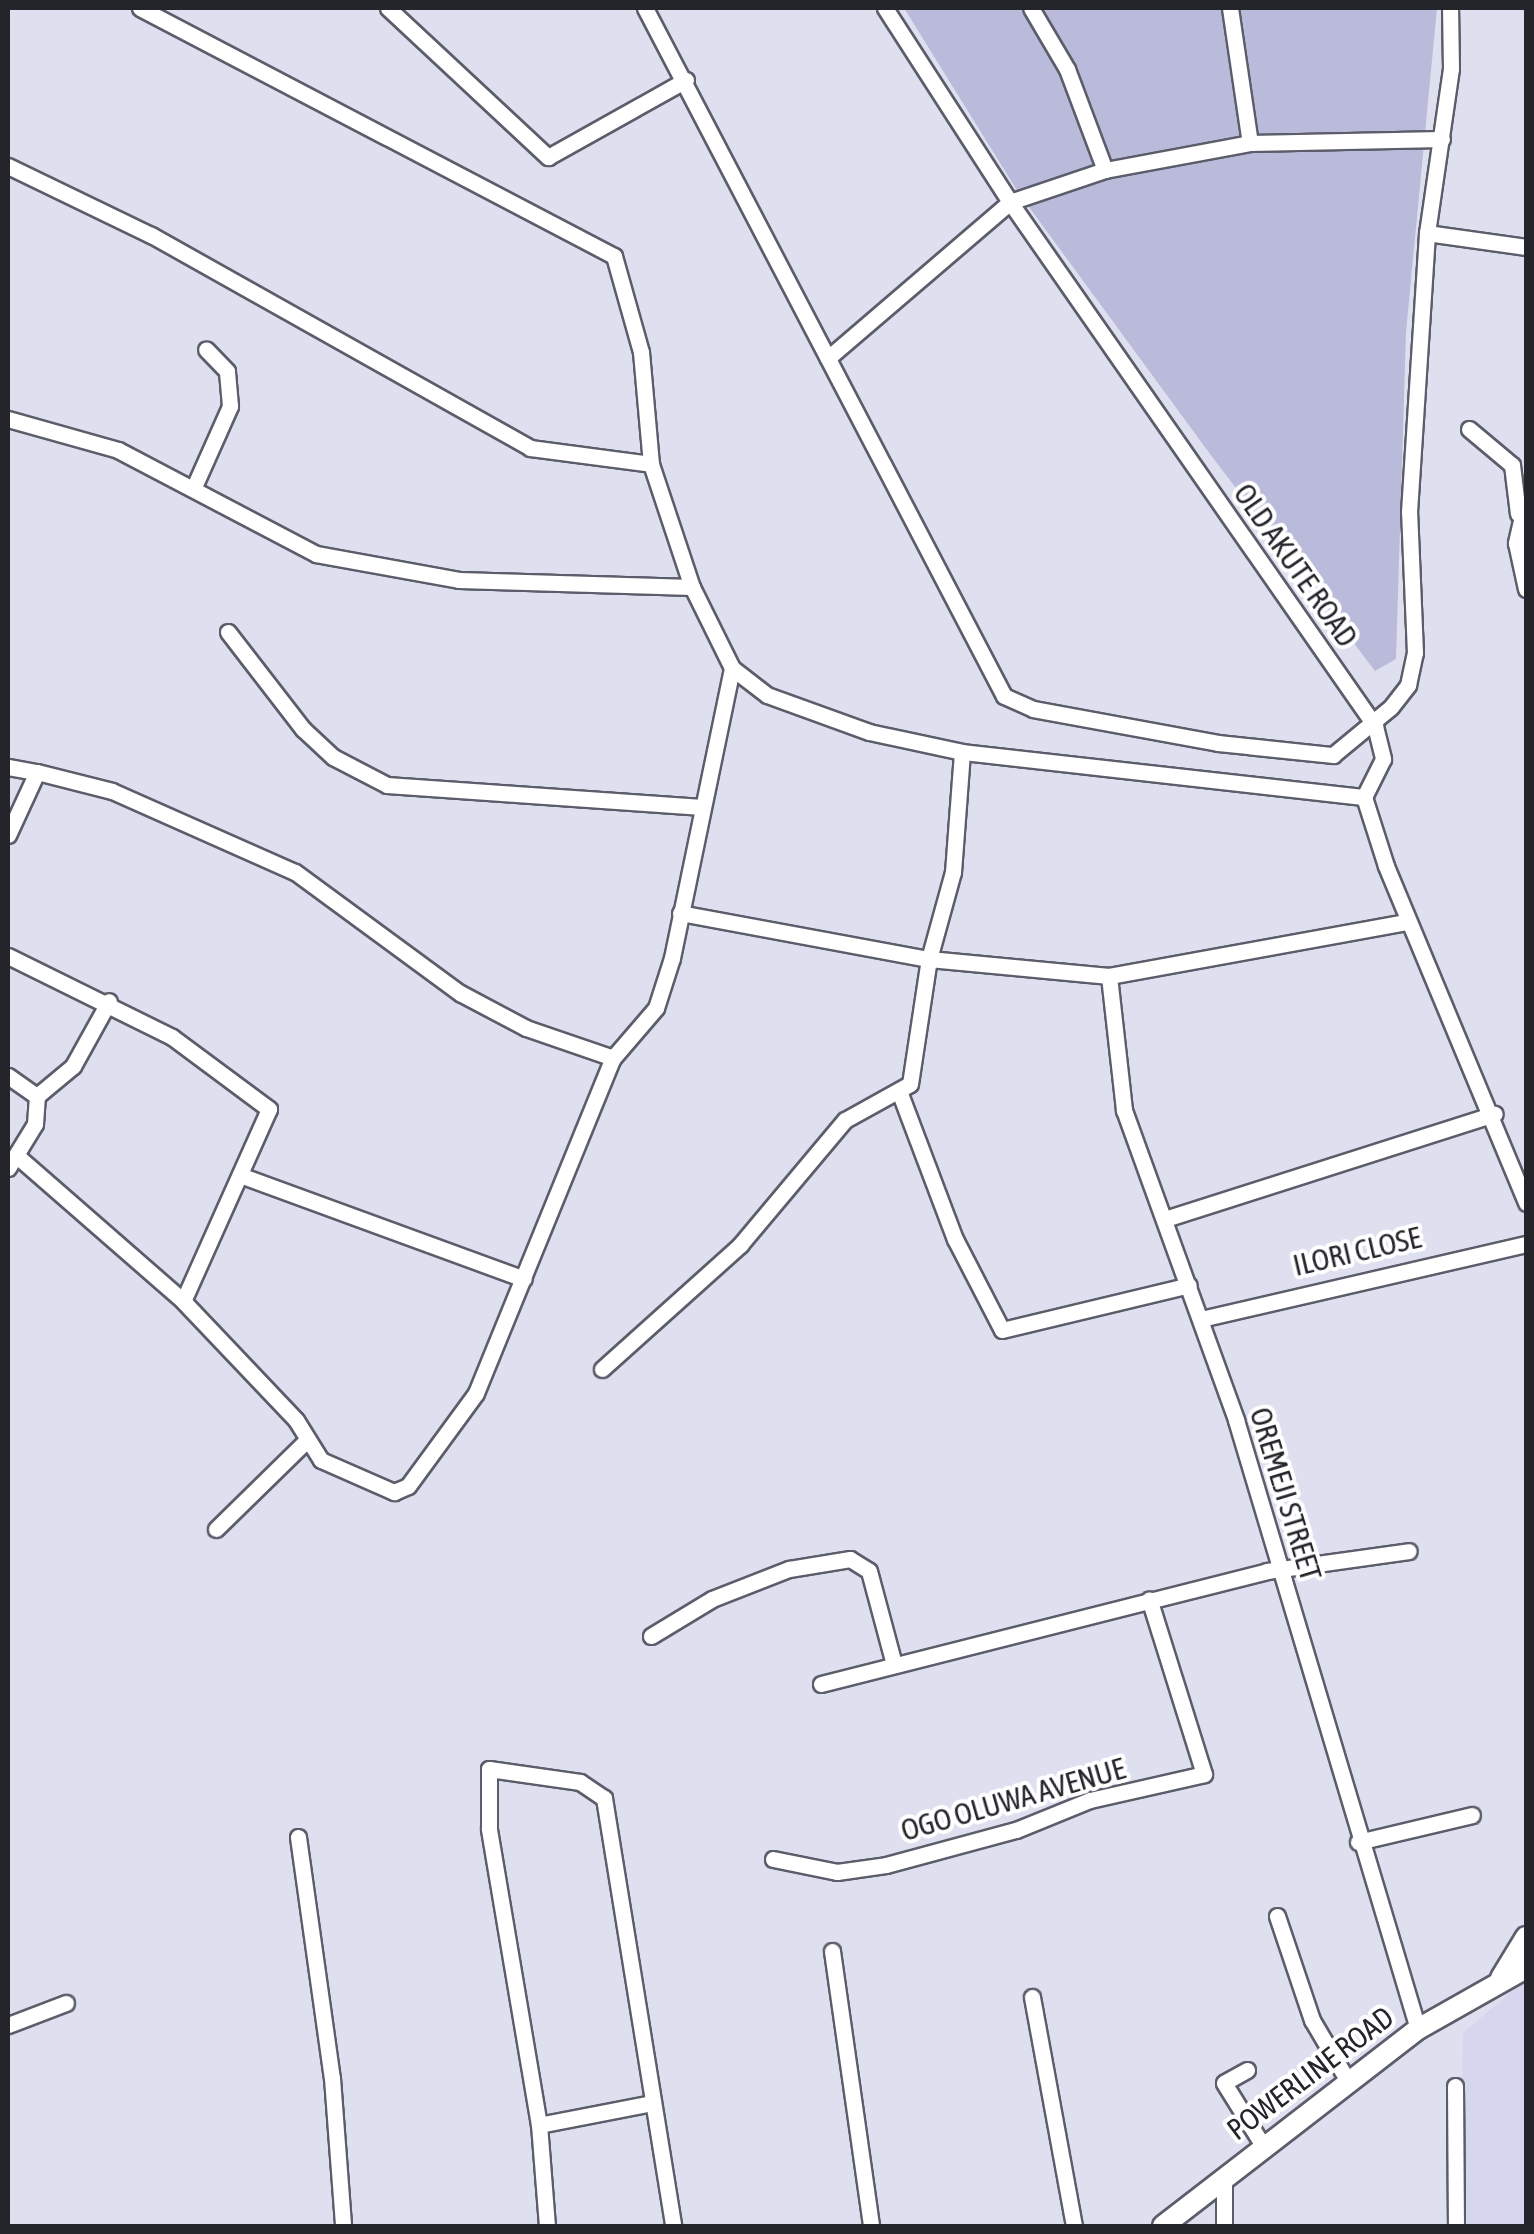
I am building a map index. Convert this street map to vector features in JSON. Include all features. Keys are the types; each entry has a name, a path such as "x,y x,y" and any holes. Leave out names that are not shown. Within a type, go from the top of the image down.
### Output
{"street":[{"path":"140,8 431,166 603,244 624,274 651,464 692,587 732,668 819,718 962,752 1364,798"},
{"path":"388,8 548,157 686,80"},
{"name":"OLD AKUTE ROAD","path":"885,8 1010,202 1376,726"},
{"path":"1031,8 1067,68 1105,170"},
{"path":"1230,8 1250,143"},
{"path":"653,11 948,602 1004,696 1033,709 1218,743 1333,755 1376,726 1408,685 1415,653 1409,512 1427,233 1442,139 1450,8"},
{"path":"828,358 1010,202 1105,170 1250,143 1442,139"},
{"path":"8,166 151,234 530,448 651,464"},
{"path":"1427,233 1526,248"},
{"path":"194,487 230,406 227,371 206,348"},
{"path":"8,419 118,450 316,554 476,582 692,587"},
{"path":"1469,429 1512,465 1522,513 1526,588"},
{"path":"228,632 303,729 374,780 698,808"},
{"path":"109,1001 73,1066 38,1096 34,1124 12,1162 183,1302 296,1420 306,1441 322,1460 379,1488 408,1486 476,1393 524,1279 574,1140 613,1058 656,1008 732,668"},
{"path":"1376,726 1383,760 1364,798 1406,922 1494,1114 1526,1203"},
{"path":"602,1369 740,1245 845,1120 899,1091 915,1076 930,959 953,872 962,752"},
{"path":"8,767 112,791 295,872 460,994 526,1028 613,1058"},
{"path":"8,835 36,772"},
{"path":"680,913 930,959 1109,976 1406,922"},
{"path":"8,956 109,1001 265,1103 270,1118 183,1302"},
{"name":"OREMEJI STREET","path":"1109,976 1114,1068 1201,1319 1281,1569 1358,1842 1418,2030"},
{"path":"8,1076 38,1096"},
{"path":"899,1091 956,1239 1002,1330 1189,1285"},
{"path":"1164,1219 1494,1114"},
{"path":"240,1175 524,1279"},
{"name":"ILORI CLOSE","path":"1201,1319 1526,1244"},
{"path":"216,1529 306,1441"},
{"path":"821,1684 1150,1598 1281,1569 1409,1551"},
{"path":"651,1636 712,1599 789,1569 850,1560 869,1571 894,1664"},
{"name":"OGO OLUWA AVENUE","path":"774,1859 837,1872 886,1866 1016,1830 1090,1800 1204,1774 1150,1598"},
{"path":"547,2226 539,2126 489,1828 489,1769 580,1782 604,1798 672,2226"},
{"path":"1358,1842 1472,1815"},
{"path":"298,1837 328,2042 343,2226"},
{"path":"1277,1916 1312,2020 1348,2081"},
{"name":"POWERLINE ROAD","path":"1501,1978 1526,1938"},
{"path":"832,1951 872,2226"},
{"name":"POWERLINE ROAD","path":"1163,2226 1262,2144 1418,2030 1501,1978 1526,1968"},
{"path":"1032,1997 1074,2226"},
{"path":"8,2025 66,2003"},
{"path":"1247,2070 1224,2083 1262,2144"},
{"path":"1455,2086 1456,2226"},
{"path":"539,2126 652,2103"},
{"path":"1224,2178 1224,2226"}],"shaded area":[{"path":"904,8 1437,8 1406,332 1396,659 1375,671 1210,454 1018,192"},
{"path":"1526,1979 1526,2226 1460,2226 1463,2033"}]}
